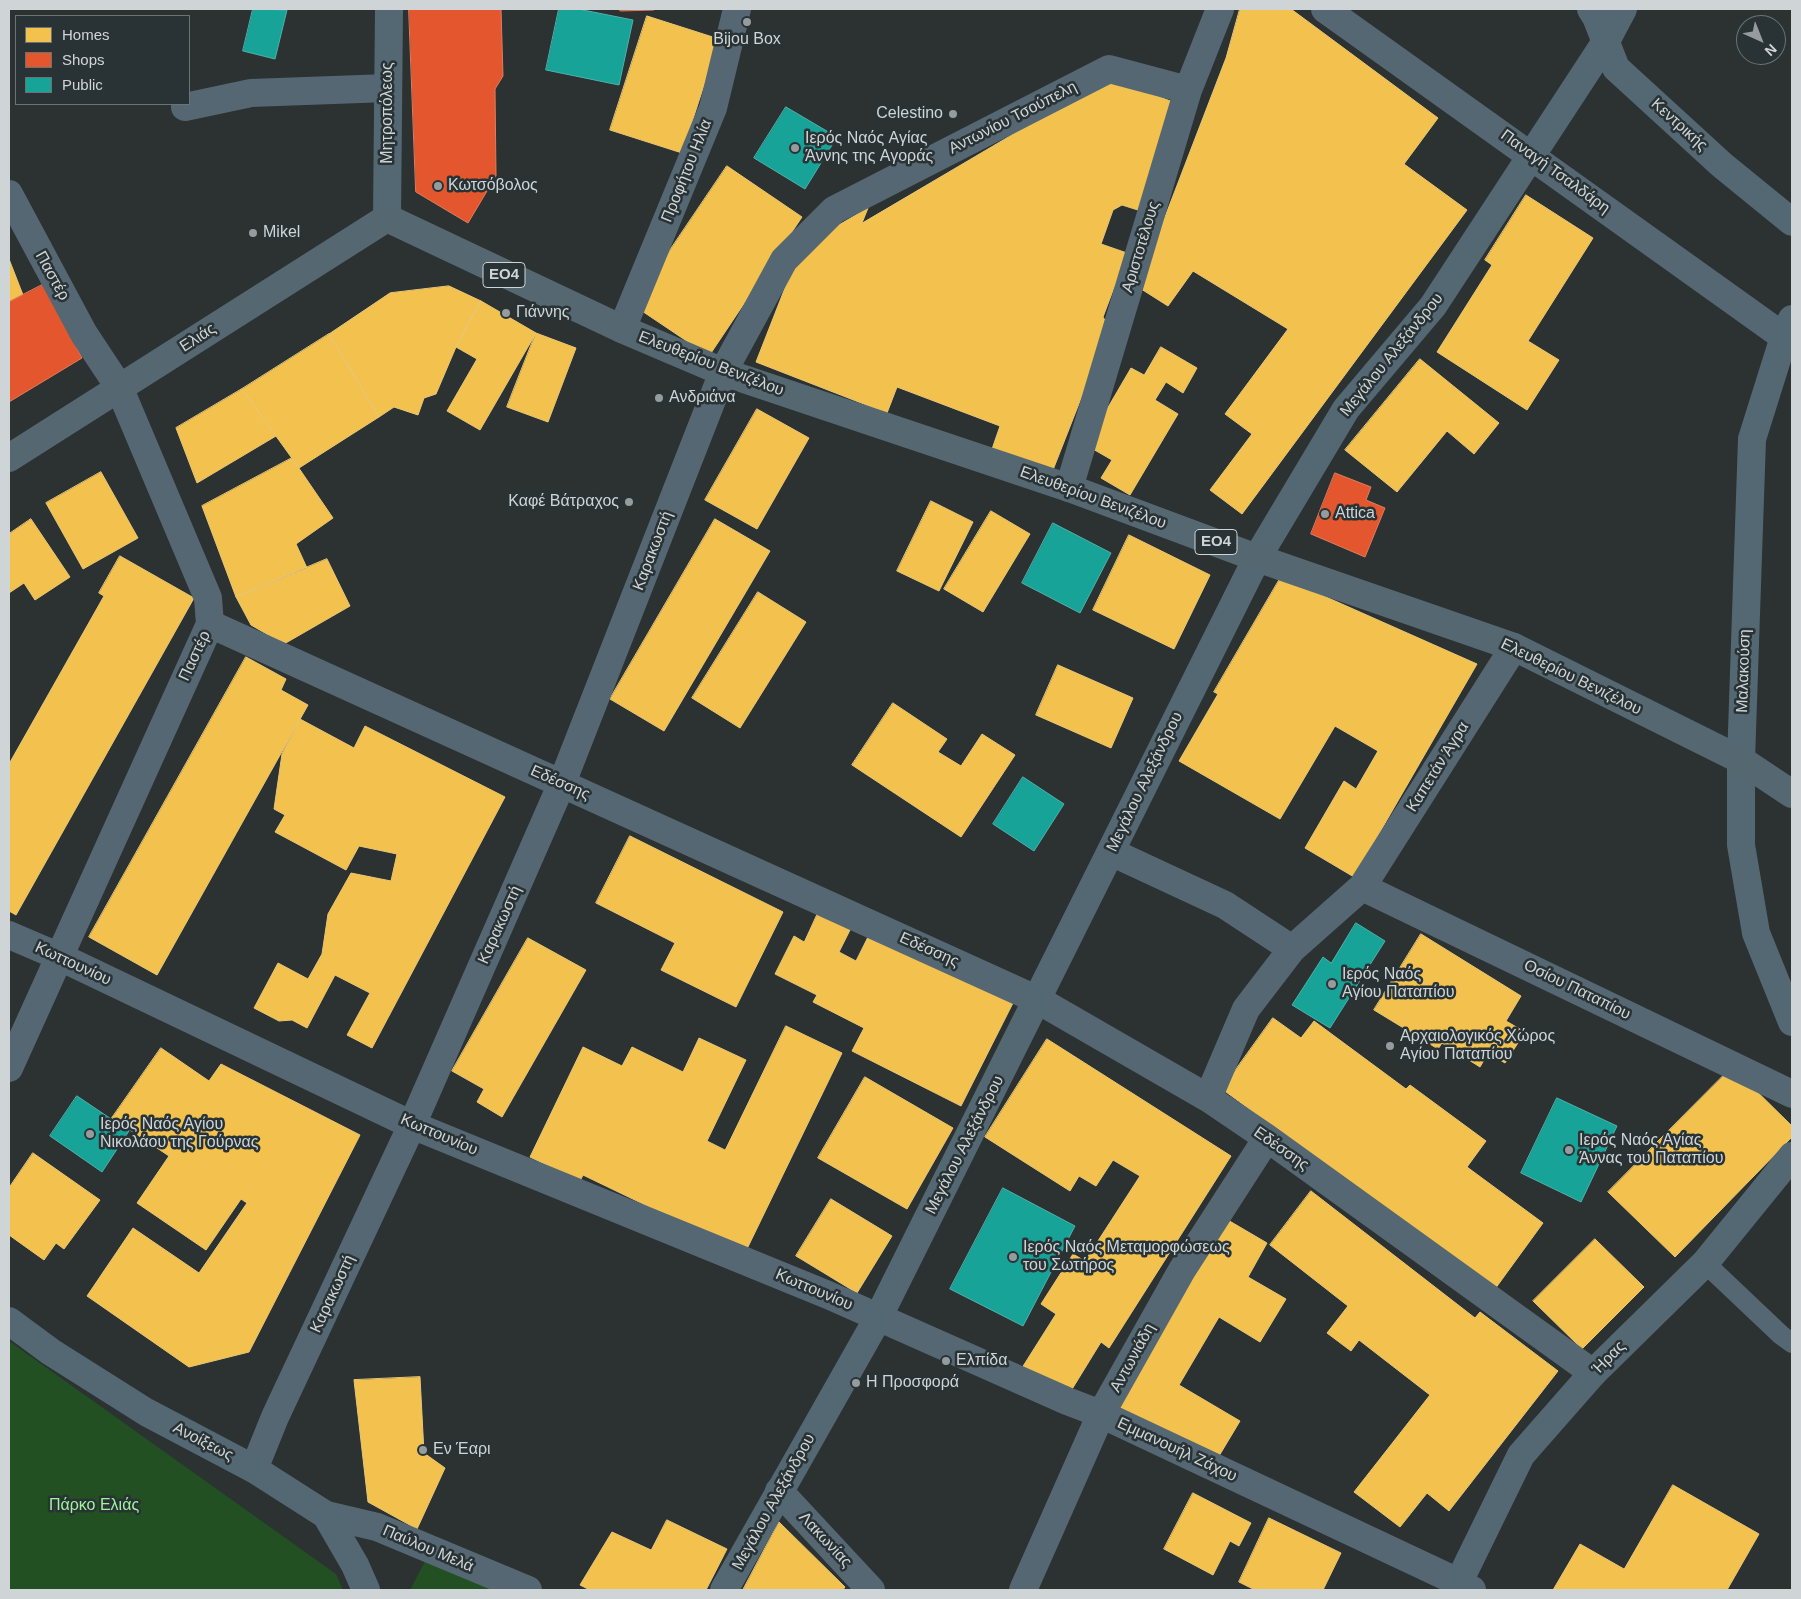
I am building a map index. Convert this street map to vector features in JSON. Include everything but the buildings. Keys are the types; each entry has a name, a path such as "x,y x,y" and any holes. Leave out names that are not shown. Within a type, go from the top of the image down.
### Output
{"main road":[{"name":"Ελευθερίου Βενιζέλου","path":"387,218 622,329 723,372 1069,488 1257,558 1514,647 1741,760 1792,794"},
{"name":"Ελιάς","path":"9,458 387,218"}],"street":[{"name":"Μητροπόλεως","path":"387,218 389,9"},
{"name":"Προφήτου Ηλία","path":"622,329 713,108 738,9"},
{"name":"Αριστοτέλους","path":"1069,488 1188,90 1220,9"},
{"name":"Παναγή Τσαλδάρη","path":"1325,9 1532,155 1790,332"},
{"name":"Κεντρικής","path":"1591,9 1616,68 1722,164 1792,222"},
{"name":"Μεγάλου Αλεξάνδρου","path":"724,1590 878,1318 1257,558 1346,409 1433,306 1605,43 1623,9"},
{"name":"Αντωνίου Τσούπελη","path":"723,372 784,260 834,210 1109,68 1188,90"},
{"path":"185,107 251,93 388,88"},
{"name":"Παστέρ","path":"9,1068 58,956 210,624 208,598 119,387 84,334 10,199"},
{"name":"Μαλακούση","path":"1790,332 1752,439 1741,760 1741,845 1756,933 1792,1022"},
{"name":"Καρακωστή","path":"254,1469 275,1417 412,1125 562,784 723,372"},
{"name":"Εδέσσης","path":"210,624 1038,1000 1208,1098 1267,1138 1593,1373"},
{"name":"Καπετάν Άγρα","path":"1208,1098 1246,1009 1292,949 1362,887 1514,647"},
{"path":"1111,852 1225,905 1292,949"},
{"name":"Οσίου Παταπίου","path":"1362,887 1792,1094"},
{"name":"Κωττουνίου","path":"9,935 58,956 412,1125 878,1318"},
{"name":"Αντωνιάδη","path":"1023,1590 1101,1414 1182,1270 1267,1138"},
{"name":"Ήρας","path":"1461,1588 1521,1455 1593,1373 1705,1263 1792,1156"},
{"name":"Εμμανουήλ Ζάχου","path":"878,1318 1067,1402 1101,1414 1461,1588"},
{"name":"Ανοίξεως","path":"9,1321 51,1352 146,1412 254,1469 326,1516 355,1565 366,1590"},
{"name":"Λακωνίας","path":"779,1491 871,1590"},
{"name":"Παύλου Μελά","path":"326,1516 377,1527 528,1590"}],"lane":[{"path":"1705,1263 1781,1335 1792,1343"}],"green space":[{"name":"Πάρκο Ελιάς","path":"9,1341 336,1574 343,1590 9,1590"},
{"path":"431,1550 528,1590 410,1590"}],"place":[{"name":"Bijou Box","path":"747,22"},
{"name":"Celestino","path":"953,114"},
{"name":"Ιερός Ναός Αγίας Άννης της Αγοράς","path":"795,148"},
{"name":"Κωτσόβολος","path":"438,186"},
{"name":"Mikel","path":"253,233"},
{"name":"Γιάννης","path":"506,313"},
{"name":"Ανδριάνα","path":"659,398"},
{"name":"Καφέ Βάτραχος","path":"629,502"},
{"name":"Attica","path":"1325,514"},
{"name":"Ιερός Ναός Αγίου Παταπίου","path":"1332,984"},
{"name":"Αρχαιολογικός Χώρος Αγίου Παταπίου","path":"1390,1046"},
{"name":"Ιερός Ναός Αγίου Νικολάου της Γούρνας","path":"90,1134"},
{"name":"Ιερός Ναός Αγίας Άννας του Παταπίου","path":"1569,1150"},
{"name":"Ιερός Ναός Μεταμορφώσεως του Σωτήρος","path":"1013,1257"},
{"name":"Ελπίδα","path":"946,1361"},
{"name":"Η Προσφορά","path":"856,1383"},
{"name":"Εν Έαρι","path":"423,1450"}]}
